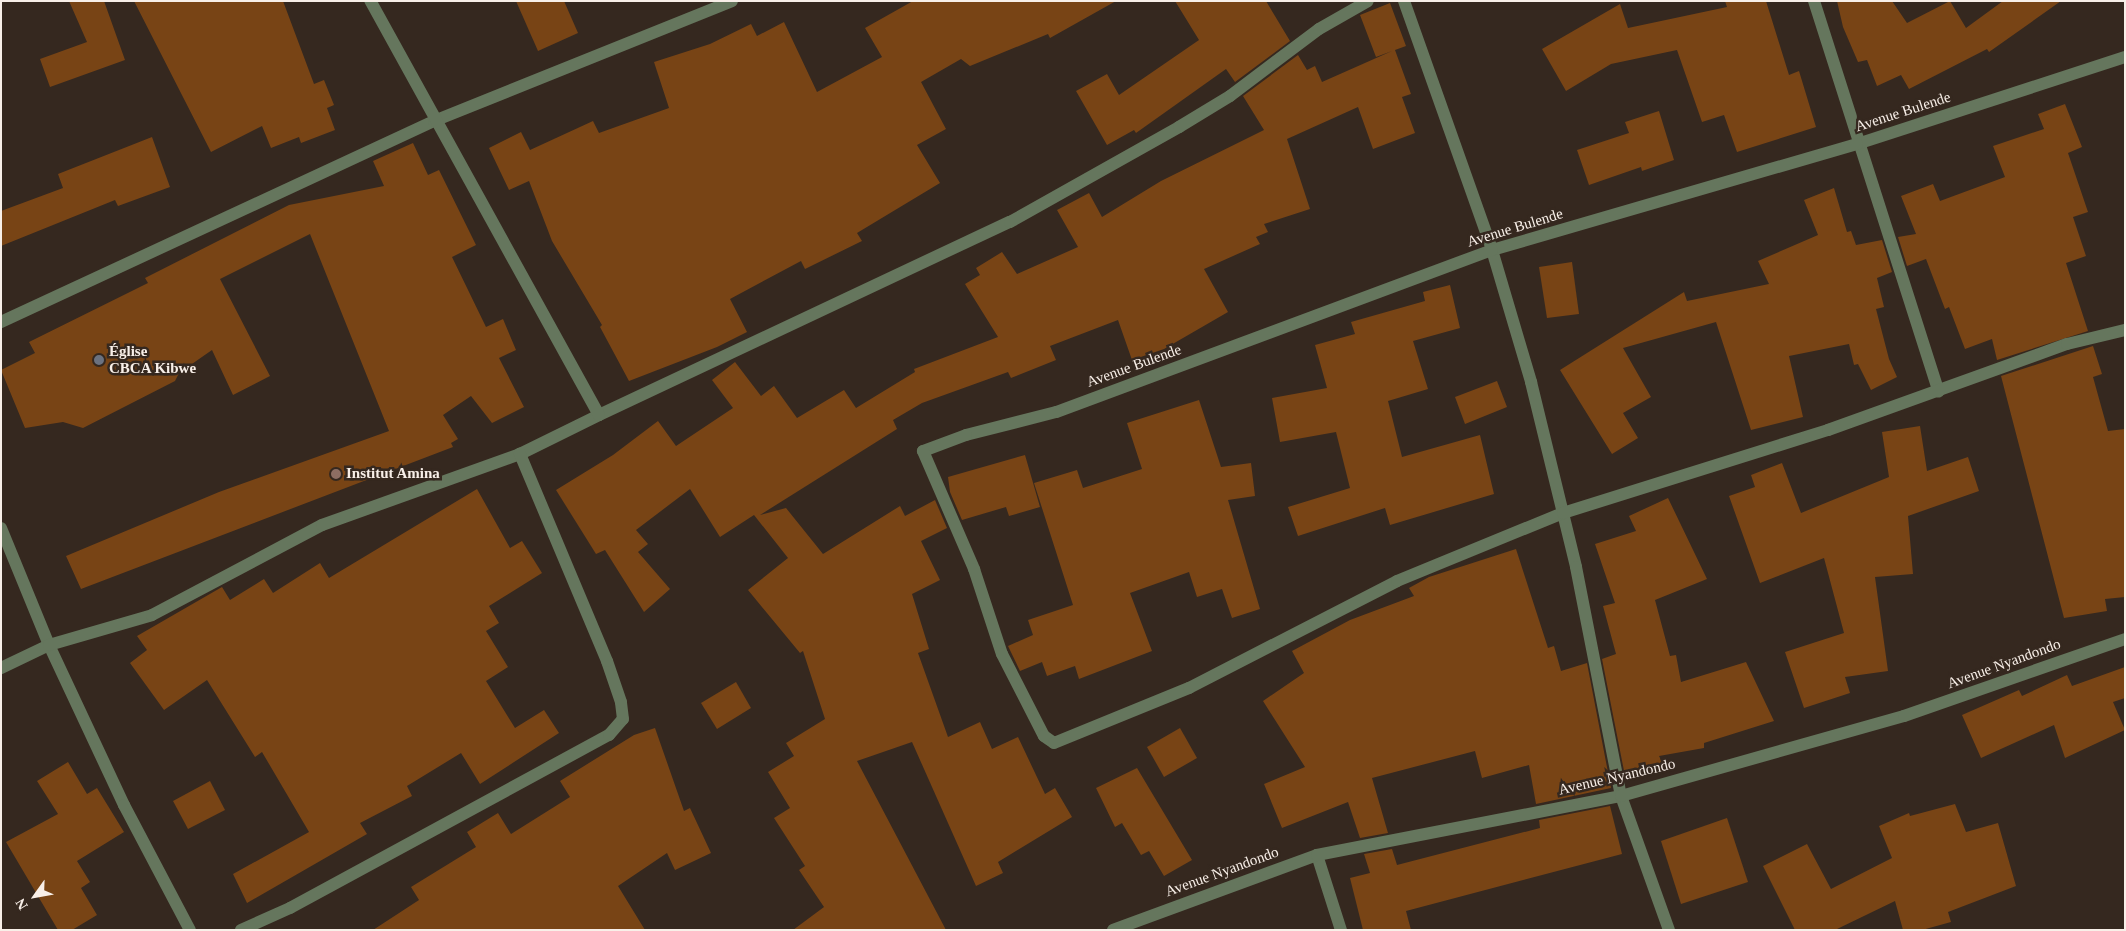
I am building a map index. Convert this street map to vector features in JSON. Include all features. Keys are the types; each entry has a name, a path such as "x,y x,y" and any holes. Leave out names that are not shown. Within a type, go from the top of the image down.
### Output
{"street":[{"path":"370,1 434,121 599,415"},
{"path":"1,322 434,121 732,1"},
{"path":"1,668 49,644 152,614 322,524 520,454 1010,222 1179,128 1230,96 1320,29 1368,1"},
{"path":"1404,1 1492,250 1531,382 1563,513 1621,796 1669,930"},
{"path":"1814,1 1857,144 1938,392"},
{"name":"Avenue Bulende","path":"1563,513 1397,581 1189,688 1054,743 1044,736 1002,654 974,569 923,451 966,435 1056,412 1492,250 1857,144 2125,57"},
{"path":"1563,513 1828,430 2067,344 2125,330"},
{"path":"241,930 290,908 608,735 623,719 621,702 607,661 520,454"},
{"path":"1,528 49,644 124,805 190,930"},
{"name":"Avenue Nyandondo","path":"1113,930 1317,855 1621,796 1904,716 2125,639"},
{"path":"1317,855 1341,930"}],"building":[{"path":"69,1 104,1 125,60 50,87 40,59 87,42"},
{"path":"134,1 283,1 314,84 324,80 334,105 327,108 335,130 301,143 299,137 271,148 262,126 211,152"},
{"path":"516,1 564,1 578,33 538,51"},
{"path":"913,1 1116,1 1050,38 1048,34 970,66 961,59 921,82 946,129 917,145 940,183 857,233 862,241 805,269 801,261 730,299 747,332 717,347 629,381 600,327 602,325 552,241 529,181 509,190 489,148 521,132 530,150 593,121 599,133 669,108 654,62 710,44 751,24 757,36 784,22 817,92 882,57 865,28"},
{"path":"1175,1 1266,1 1290,41 1235,82 1226,69 1136,133 1134,130 1107,145 1076,91 1107,74 1119,95 1199,40"},
{"path":"1725,1 1766,1 1789,75 1799,71 1816,127 1737,152 1724,115 1702,122 1677,50 1611,64 1566,91 1542,49 1620,4 1628,28 1727,7"},
{"path":"1837,1 1892,1 1907,23 1950,1 1966,28 2003,1 2061,1 1989,52 1987,49 1909,89 1901,75 1877,86 1867,60 1858,62 1843,27"},
{"path":"1390,3 1406,46 1395,50 1411,94 1402,97 1415,133 1373,149 1358,107 1287,139 1310,209 1264,224 1268,232 1256,237 1260,244 1204,269 1228,312 1164,349 1132,360 1118,320 1050,346 1056,360 1011,378 1008,372 922,403 893,420 897,429 760,515 786,508 823,554 900,506 905,516 935,500 947,528 921,541 940,580 912,594 929,649 918,653 948,737 980,722 992,749 1018,737 1045,794 1055,788 1072,817 998,862 1003,873 976,886 912,742 857,761 946,930 793,930 824,907 799,870 805,866 774,818 790,808 768,772 794,756 786,743 825,719 803,651 800,653 748,590 788,558 754,515 720,537 690,489 636,530 648,544 638,552 670,589 644,612 605,550 596,554 556,490 613,455 658,421 676,446 733,408 712,380 735,362 761,396 774,386 797,418 844,390 856,408 915,372 914,369 998,337 965,284 980,275 976,268 1002,252 1017,274 1078,247 1057,210 1089,193 1102,217 1161,181 1264,130 1243,96 1298,55 1307,70 1315,66 1322,82 1392,51 1376,57 1360,15"},
{"path":"2065,104 2082,147 2068,153 2088,212 2073,217 2086,256 2066,263 2088,331 1997,360 1992,339 1965,349 1949,307 1945,309 1926,259 1907,266 1898,237 1916,234 1901,196 1933,184 1940,201 2005,177 1993,146 2044,129 2038,114"},
{"path":"1659,111 1674,160 1642,171 1641,167 1589,185 1577,150 1629,133 1625,122"},
{"path":"152,137 170,187 118,206 115,200 1,246 1,211 63,188 58,174"},
{"path":"413,143 428,175 439,170 476,245 452,257 486,327 503,319 516,350 499,358 524,407 492,423 471,396 443,415 458,439 451,443 453,447 81,589 66,556 219,492 389,431 310,234 220,279 270,376 233,395 212,350 179,373 175,381 83,428 63,422 25,428 1,370 35,353 29,342 148,283 145,278 289,205 384,186 373,161"},
{"path":"1834,188 1847,232 1851,231 1856,245 1882,240 1892,272 1877,278 1884,307 1876,309 1889,359 1897,377 1871,390 1858,364 1854,365 1849,344 1789,356 1803,417 1751,430 1716,322 1623,348 1651,397 1623,413 1638,438 1612,454 1560,370 1684,292 1687,301 1769,284 1758,261 1818,235 1804,200"},
{"path":"1572,262 1579,314 1547,318 1539,267"},
{"path":"1450,285 1460,328 1413,341 1428,389 1388,401 1402,457 1480,435 1494,494 1390,525 1385,508 1298,536 1288,507 1350,488 1336,432 1280,442 1272,398 1327,388 1315,345 1355,334 1351,322 1425,301 1423,292"},
{"path":"2093,346 2102,374 2093,377 2108,431 2125,429 2125,597 2105,599 2107,611 2064,618 2001,376"},
{"path":"1497,381 1507,407 1465,424 1455,397"},
{"path":"1199,400 1221,467 1251,463 1255,496 1228,500 1260,609 1232,618 1222,589 1197,597 1189,572 1130,593 1152,651 1079,679 1075,666 1047,676 1042,662 1020,671 1008,646 1033,635 1028,620 1073,605 1034,483 1077,470 1083,488 1142,469 1127,423"},
{"path":"1920,426 1927,471 1968,457 1979,491 1908,516 1913,574 1875,577 1888,671 1845,677 1850,693 1804,708 1785,652 1844,633 1824,558 1760,583 1729,496 1755,487 1751,475 1782,463 1801,513 1889,477 1882,432"},
{"path":"1025,455 1040,507 1009,516 1006,507 962,520 950,492 948,477"},
{"path":"477,489 510,548 522,541 542,573 489,606 499,623 486,631 508,667 486,681 515,728 544,710 559,733 480,784 461,753 407,786 412,796 360,823 367,834 247,903 233,874 309,832 262,752 255,757 207,680 164,710 130,663 147,650 137,636 222,587 230,600 264,579 273,593 320,563 329,578"},
{"path":"1668,498 1707,579 1655,600 1670,656 1676,655 1681,682 1746,662 1774,721 1704,743 1704,748 1659,756 1663,764 1626,781 1602,659 1616,654 1603,606 1615,603 1595,544 1636,531 1629,516"},
{"path":"1516,549 1548,648 1554,646 1561,671 1587,663 1611,788 1536,804 1529,765 1482,778 1475,751 1372,778 1388,833 1360,838 1348,802 1282,828 1264,784 1305,767 1263,701 1304,673 1292,651 1350,620 1414,596 1409,588 1429,577"},
{"path":"2125,667 2125,698 2113,702 2125,730 2065,758 2054,725 1981,758 1962,715 2019,690 2022,696 2067,675 2072,686"},
{"path":"736,682 751,708 717,729 701,703"},
{"path":"655,728 684,811 690,808 711,853 675,870 667,853 618,886 645,930 373,930 419,900 411,887 476,847 467,832 498,813 511,834 570,797 560,781 634,735"},
{"path":"1180,728 1197,758 1164,777 1147,747"},
{"path":"68,762 87,794 97,788 124,832 77,861 90,882 81,888 97,915 72,930 58,930 6,842 58,814 37,781"},
{"path":"1137,768 1192,860 1164,876 1149,851 1141,855 1122,823 1115,827 1096,788"},
{"path":"210,781 225,810 188,829 173,801"},
{"path":"1955,804 1966,832 1998,823 2016,886 1948,912 1951,922 1922,930 1903,930 1895,901 1835,930 1795,930 1763,866 1807,844 1831,889 1892,858 1879,826 1909,813 1910,816"},
{"path":"1610,806 1622,854 1406,911 1411,930 1363,930 1350,878 1370,873 1364,854 1392,849 1397,865 1540,828 1539,820"},
{"path":"1727,818 1748,882 1681,904 1661,841"}],"place":[{"name":"Église CBCA Kibwe","path":"99,360"},
{"name":"Institut Amina","path":"336,474"}]}
